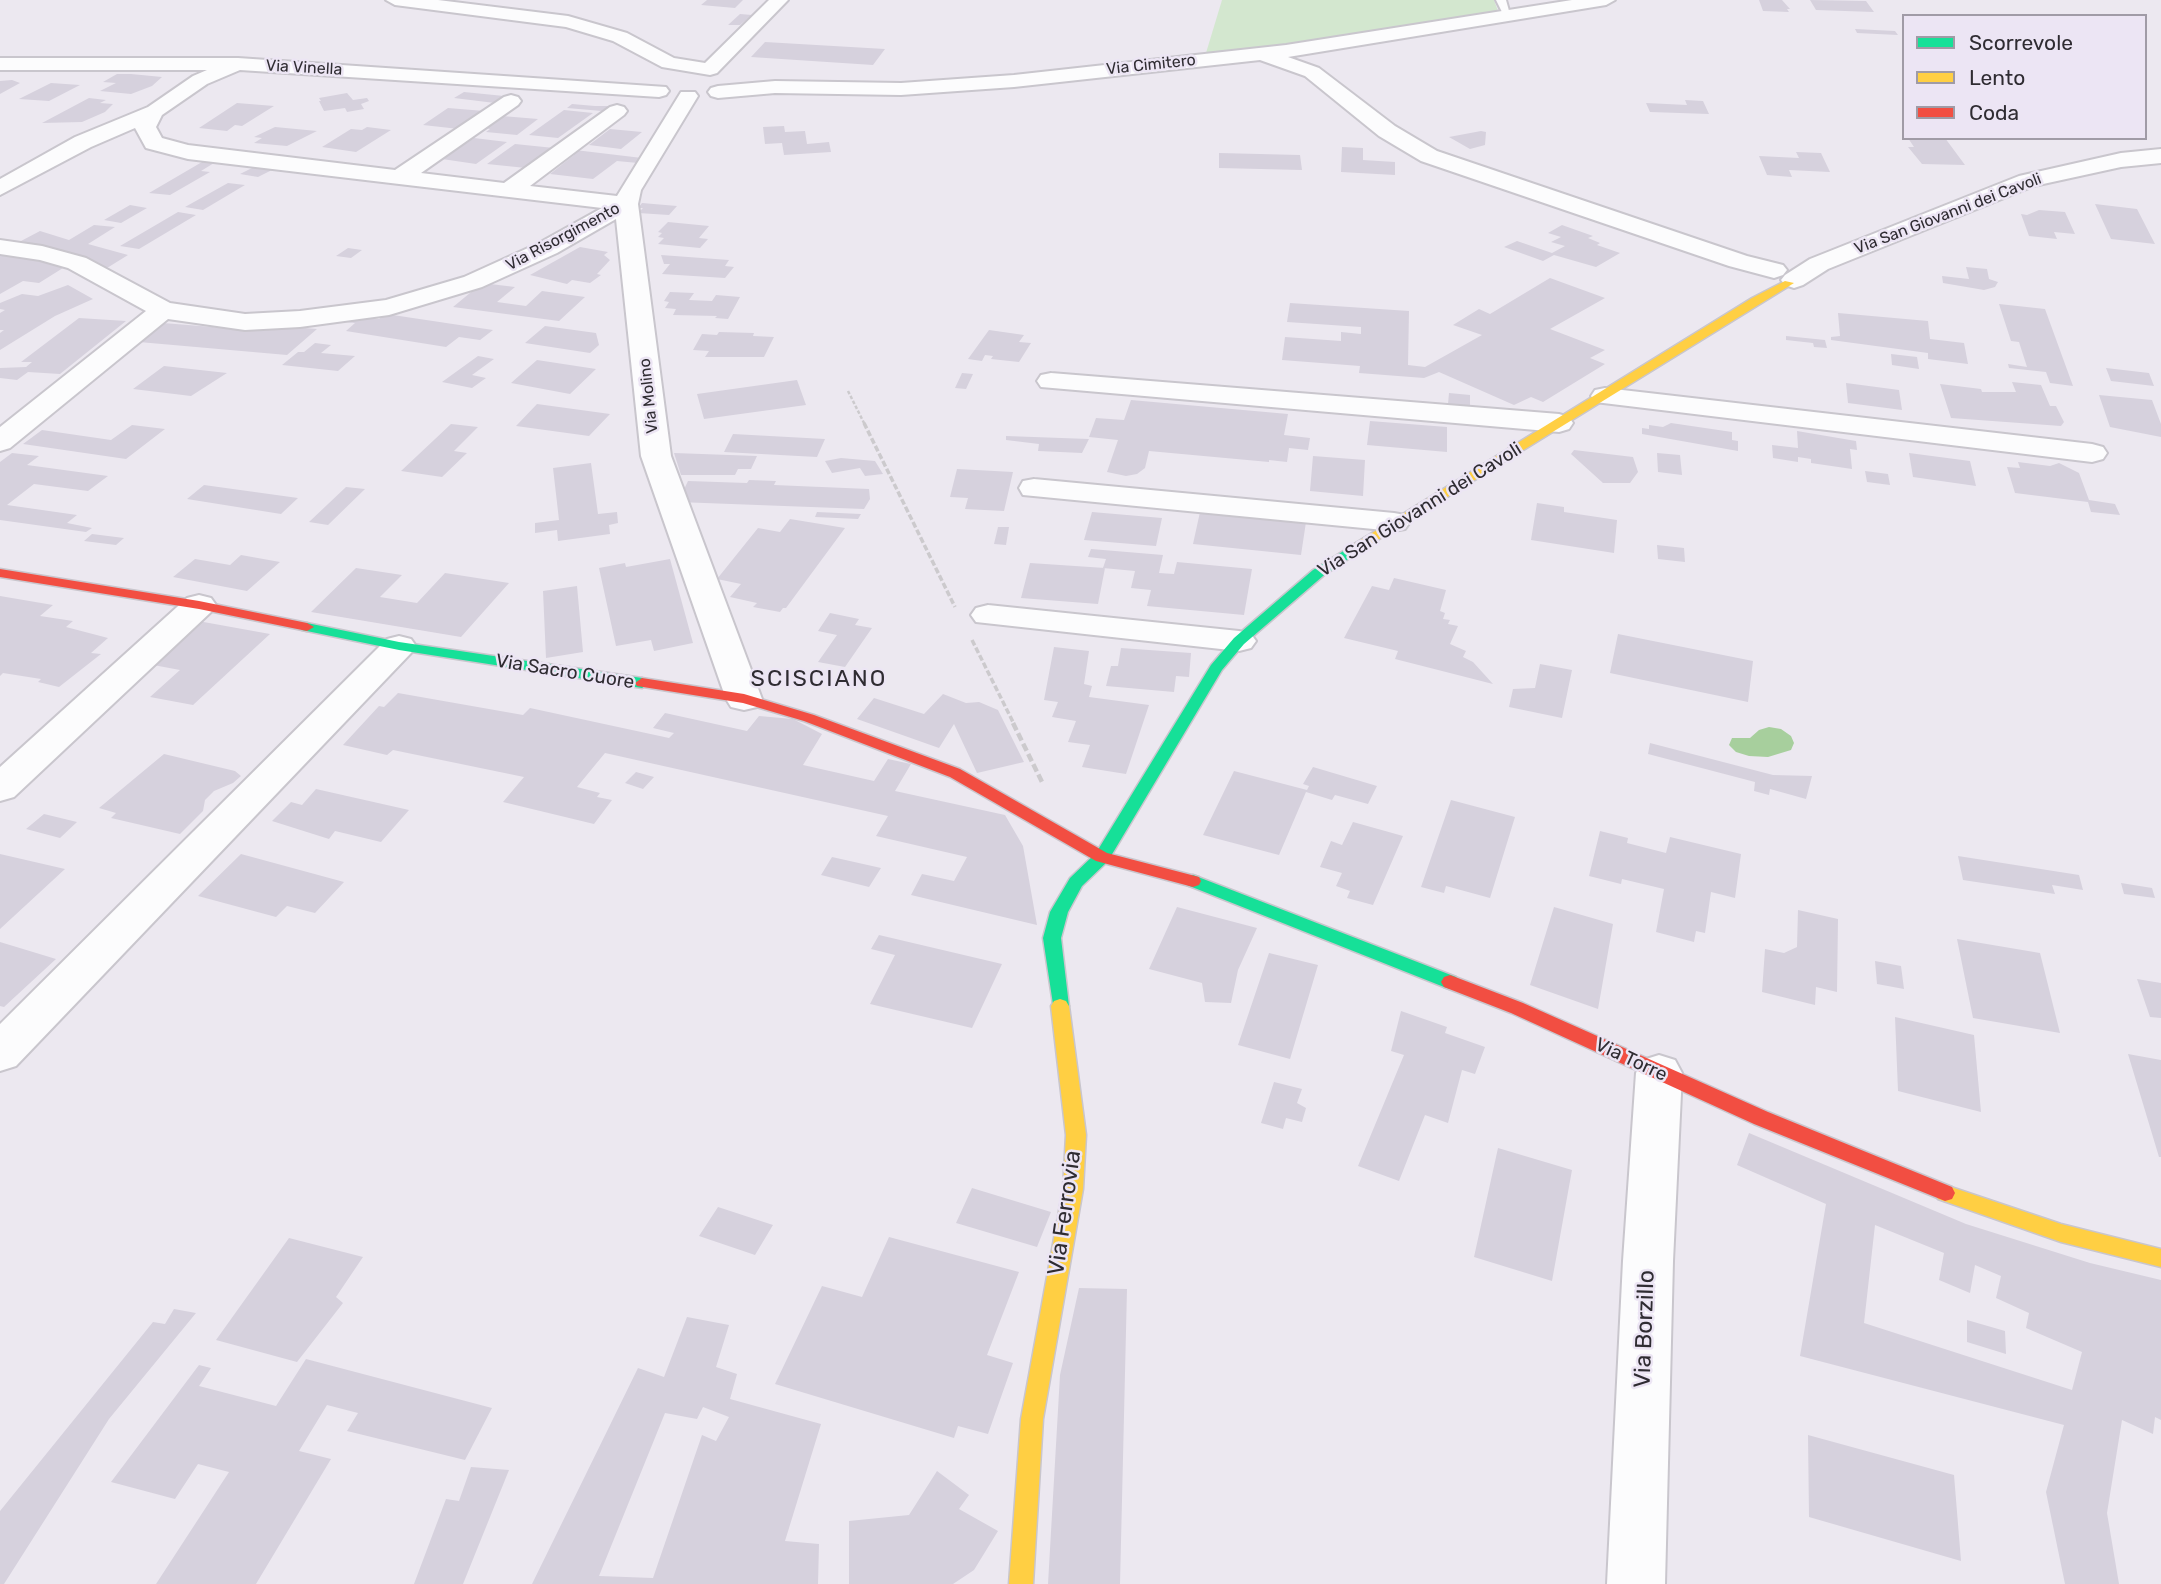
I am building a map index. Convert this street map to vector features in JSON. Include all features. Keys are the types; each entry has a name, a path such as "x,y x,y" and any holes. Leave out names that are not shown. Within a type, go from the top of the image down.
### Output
{"street":[{"path":"395,0 568,22 620,37 669,63 793,87"},
{"path":"662,83 706,69 779,0"},
{"name":"Via Cimitero","path":"793,87 901,89 1259,54 1335,42 1504,8 1606,0"},
{"path":"1311,67 1318,52 1335,42"},
{"path":"639,47 662,83 688,96 793,87"},
{"path":"1286,51 1307,58 1311,67 1387,131 1429,156 1738,261 1774,279"},
{"path":"1259,54 1311,67"},
{"path":"0,64 202,72"},
{"name":"Via Vinella","path":"202,72 238,64 607,86 662,83"},
{"path":"0,188 83,142 155,111 202,72"},
{"path":"718,92 733,84 735,79 732,75"},
{"path":"626,204 630,190 688,96"},
{"path":"400,177 510,101"},
{"name":"Via Risorgimento","path":"155,111 147,119 145,127 154,143 167,148 626,204"},
{"path":"509,190 617,111"},
{"name":"Via San Giovanni dei Cavoli","path":"1102,857 1216,668 1239,641 1318,573 1394,522 1605,396 1774,279 1819,264 2027,181 2122,160 2161,156"},
{"name":"Via Risorgimento","path":"0,247 42,253 77,263 163,310 245,321 300,319 389,307 473,282 512,265 626,204"},
{"name":"Via Molino","path":"626,204 656,456 744,699"},
{"path":"0,442 163,310"},
{"path":"1051,381 1559,423"},
{"path":"1605,396 2092,453"},
{"path":"1034,488 1394,522"},
{"name":"Via Sacro Cuore","path":"0,573 199,605 399,646 744,699 809,718 955,773 1102,857"},
{"path":"0,788 199,605"},
{"path":"988,615 1239,641"},
{"path":"0,1053 399,646"},
{"name":"Via Torre","path":"1102,857 1187,878 1517,1008 1659,1073 1968,1202 2061,1233 2161,1258"},
{"name":"Via Ferrovia","path":"1021,1584 1032,1419 1073,1189 1076,1135 1052,938 1059,912 1076,882 1102,857"},
{"name":"Via Borzillo","path":"1636,1584 1648,1261 1659,1073"}],"shaded area":[{"path":"1222,0 1494,0 1498,11 1305,42 1206,53"},
{"path":"1769,727 1781,729 1791,736 1794,743 1791,750 1768,757 1749,756 1736,752 1729,745 1732,738 1750,738 1759,730"}],"building":[{"path":"707,0 743,0 735,8 701,5"},
{"path":"1759,0 1782,0 1790,9 1787,9 1789,12 1763,11"},
{"path":"1810,0 1866,1 1874,12 1816,10"},
{"path":"740,14 752,15 740,25 728,25"},
{"path":"1855,29 1895,31 1898,35 1857,33"},
{"path":"765,42 885,49 873,65 751,57"},
{"path":"117,74 162,77 152,86 131,94 100,91 116,83 103,82"},
{"path":"12,80 20,83 0,94 0,81"},
{"path":"51,83 80,85 49,101 19,99"},
{"path":"464,92 504,96 495,103 454,98"},
{"path":"347,93 353,100 367,98 369,101 361,104 364,109 347,112 345,108 324,111 319,98"},
{"path":"89,98 106,100 100,103 113,104 105,112 82,122 42,123"},
{"path":"1685,100 1703,101 1709,114 1650,112 1646,103 1687,105"},
{"path":"237,103 274,106 242,126 235,125 227,131 199,128"},
{"path":"572,104 609,106 602,111 567,108"},
{"path":"448,108 484,111 459,129 423,125"},
{"path":"564,110 593,113 558,138 529,135"},
{"path":"502,116 538,119 517,135 486,132 490,129 484,128"},
{"path":"784,126 785,132 805,131 807,144 829,142 831,152 784,155 782,143 765,144 763,127"},
{"path":"275,127 317,131 287,146 254,143 262,138 254,137"},
{"path":"367,127 391,130 356,152 322,147 351,129 362,130"},
{"path":"610,129 642,132 621,149 589,145"},
{"path":"1486,132 1485,145 1470,149 1449,137"},
{"path":"474,138 507,142 476,164 442,159"},
{"path":"1909,140 1946,140 1965,165 1922,164 1908,147 1914,147"},
{"path":"515,144 554,148 526,168 487,164"},
{"path":"1342,147 1363,148 1363,160 1395,162 1395,175 1341,172"},
{"path":"575,150 642,158 638,163 617,161 593,179 550,174 574,155 570,155"},
{"path":"1796,152 1821,153 1830,172 1789,170 1792,177 1767,175 1759,156 1799,158"},
{"path":"1219,153 1300,155 1302,170 1219,168"},
{"path":"202,162 214,163 201,171 210,172 170,195 149,193"},
{"path":"254,167 272,170 258,177 240,174"},
{"path":"228,183 245,185 203,210 185,207"},
{"path":"642,203 677,206 669,215 638,213 643,208 638,208"},
{"path":"2095,204 2137,209 2155,244 2111,239"},
{"path":"130,205 147,208 121,223 104,220"},
{"path":"2039,210 2065,212 2075,234 2054,232 2057,239 2029,236 2021,214 2027,215"},
{"path":"178,212 196,215 139,249 120,246"},
{"path":"668,222 709,226 699,238 708,239 700,248 658,244 664,238 658,237 662,233 658,232"},
{"path":"94,225 115,227 88,244 128,255 107,268 96,262 21,241 40,231 69,240"},
{"path":"1562,225 1593,236 1588,238 1600,243 1597,245 1620,253 1596,267 1554,255 1543,261 1504,247 1517,241 1552,253 1565,246 1551,242 1561,237 1548,233"},
{"path":"580,247 608,252 604,255 610,260 597,274 601,275 590,283 572,280 567,284 530,275"},
{"path":"348,248 362,250 351,258 336,256"},
{"path":"0,250 71,263 39,283 23,281 0,294"},
{"path":"661,255 729,260 725,266 734,267 725,278 662,274 670,264 664,264"},
{"path":"1966,267 1987,269 1989,279 1998,282 1995,287 1984,290 1943,283 1942,276 1969,279"},
{"path":"1550,278 1605,298 1550,329 1605,350 1590,358 1605,364 1543,402 1531,397 1514,405 1439,372 1424,378 1359,373 1360,366 1282,360 1285,337 1341,341 1341,332 1361,334 1361,327 1287,322 1290,303 1409,311 1408,365 1425,367 1482,335 1453,325 1479,309 1490,314"},
{"path":"482,283 515,287 497,302 526,306 542,291 585,297 559,321 453,307"},
{"path":"68,285 93,299 55,316 0,350 0,333 4,330 0,330 0,313 5,310 0,309 0,303 22,294 38,296"},
{"path":"670,292 694,293 689,300 712,301 716,295 740,297 728,319 715,318 717,316 673,315 676,309 665,308 669,302 664,301"},
{"path":"1999,304 2045,309 2073,386 2050,383 2046,372 2009,368 2008,364 2027,367 2019,342 2011,341"},
{"path":"1838,313 1928,321 1930,339 1964,343 1968,364 1928,359 1928,353 1831,340 1831,337 1840,336"},
{"path":"386,314 493,330 480,340 459,337 446,347 346,331 355,323 335,321 364,317 379,319"},
{"path":"79,318 126,321 60,374 28,372 17,380 0,378 0,368 26,367 32,362 21,362"},
{"path":"163,323 263,331 270,325 317,329 287,355 139,342"},
{"path":"545,326 596,333 599,345 590,353 525,343"},
{"path":"989,330 1024,335 1019,342 1031,343 1019,362 991,359 993,356 985,355 982,361 968,359"},
{"path":"719,332 754,333 753,336 774,337 764,357 705,357 709,351 693,350 702,334 717,335"},
{"path":"1786,336 1825,340 1827,348 1814,347 1813,343 1786,340"},
{"path":"315,343 331,345 321,353 355,356 338,371 282,365"},
{"path":"1891,354 1917,357 1919,369 1892,365"},
{"path":"478,356 494,359 472,375 486,378 472,388 442,382"},
{"path":"537,360 596,369 570,394 511,383"},
{"path":"164,366 227,373 191,396 133,389"},
{"path":"2106,368 2149,373 2154,386 2111,381"},
{"path":"962,373 973,374 966,389 955,388"},
{"path":"797,380 806,405 704,419 697,394"},
{"path":"2012,382 2041,385 2050,406 2056,406 2064,422 2061,426 1951,418 1940,384 1981,389 1982,392 2016,392"},
{"path":"1846,383 1899,390 1902,410 1848,403"},
{"path":"1449,393 1470,395 1470,406 1448,404"},
{"path":"2099,395 2152,400 2161,424 2161,437 2110,427"},
{"path":"1131,400 1288,414 1284,435 1310,438 1308,450 1289,448 1287,462 1149,451 1145,468 1137,474 1126,476 1107,472 1118,440 1089,437 1096,418 1124,420"},
{"path":"537,404 610,414 589,436 516,426"},
{"path":"1370,421 1447,427 1447,452 1367,445"},
{"path":"1671,423 1732,432 1732,440 1738,441 1738,451 1642,434 1642,428 1649,429 1649,425 1663,427"},
{"path":"451,424 478,427 454,451 467,453 442,477 401,471"},
{"path":"132,425 165,429 126,459 23,444 42,430 111,440"},
{"path":"1797,431 1856,441 1857,450 1850,449 1852,469 1811,463 1811,459 1798,457 1798,462 1773,458 1772,445 1798,448"},
{"path":"733,434 825,439 817,457 724,452"},
{"path":"1006,436 1089,439 1082,453 1038,451 1039,444 1006,440"},
{"path":"1574,450 1633,457 1638,472 1630,483 1603,483 1571,454"},
{"path":"12,453 39,456 27,465 108,476 88,491 34,484 7,505 77,515 67,523 92,528 86,532 0,520 0,462"},
{"path":"674,453 757,456 751,469 738,469 735,475 681,475"},
{"path":"1657,453 1680,455 1682,475 1658,472"},
{"path":"1909,453 1970,461 1976,486 1913,477"},
{"path":"1313,456 1365,460 1363,496 1310,491"},
{"path":"841,458 875,461 883,474 865,476 860,468 832,473 825,461"},
{"path":"2018,462 2050,466 2059,463 2079,473 2089,500 2115,504 2120,515 2091,512 2088,502 2015,493 2007,467 2020,468"},
{"path":"591,463 598,514 617,512 618,523 609,525 610,534 558,541 557,530 535,533 535,523 559,520 553,468"},
{"path":"957,469 1013,472 1004,511 965,509 968,498 950,497"},
{"path":"1865,471 1888,474 1890,485 1867,482"},
{"path":"749,480 776,481 774,485 869,489 870,499 864,509 678,502 688,481 747,483"},
{"path":"204,485 298,498 281,514 187,499"},
{"path":"346,487 365,489 328,525 309,522"},
{"path":"1537,503 1564,507 1564,512 1617,520 1614,553 1531,540"},
{"path":"817,512 861,514 858,519 815,517"},
{"path":"1092,512 1162,518 1156,546 1084,540"},
{"path":"1200,512 1306,522 1301,555 1193,544"},
{"path":"790,519 845,528 786,608 780,612 753,607 757,603 730,597 741,584 717,579 758,528 780,532"},
{"path":"998,527 1009,527 1006,545 994,544"},
{"path":"92,534 124,538 116,545 84,541"},
{"path":"1657,545 1684,548 1685,562 1658,559"},
{"path":"1091,549 1163,555 1159,573 1174,574 1177,562 1252,569 1244,615 1147,606 1151,590 1131,588 1135,571 1103,568 1106,559 1088,557"},
{"path":"241,555 280,562 247,591 173,577 195,559 230,565"},
{"path":"670,559 693,643 654,651 651,640 616,646 599,568 625,563 626,567"},
{"path":"1030,563 1105,568 1098,604 1021,598"},
{"path":"356,568 402,575 380,597 417,603 445,573 509,583 461,637 311,612"},
{"path":"1394,578 1446,590 1440,611 1445,613 1443,619 1450,620 1448,624 1458,626 1450,644 1466,651 1463,657 1473,662 1493,684 1395,659 1398,651 1344,638 1372,586 1389,590"},
{"path":"577,586 583,652 546,658 543,591"},
{"path":"0,596 53,605 40,616 73,621 66,627 108,638 91,653 101,654 59,687 38,682 41,679 3,673 0,676"},
{"path":"830,613 859,619 855,625 872,628 845,667 818,662 837,635 818,631"},
{"path":"198,621 270,634 193,705 150,697 180,670 148,664"},
{"path":"1618,634 1753,661 1748,702 1610,673"},
{"path":"1054,647 1089,651 1084,684 1092,686 1089,697 1149,705 1126,774 1082,767 1090,745 1068,742 1076,721 1052,717 1058,702 1044,700"},
{"path":"1121,648 1191,653 1189,677 1176,676 1174,692 1106,686 1111,666 1118,666"},
{"path":"1540,664 1572,670 1562,718 1509,707 1513,689 1535,688"},
{"path":"398,693 523,715 530,708 669,738 674,733 653,728 665,713 747,731 759,716 793,719 822,734 803,765 874,781 888,759 911,764 895,791 1005,815 1023,846 1037,925 911,895 922,874 954,881 967,857 876,836 888,816 605,753 577,787 600,793 597,797 612,800 594,824 503,802 524,777 393,750 387,755 343,745 379,706 384,707"},
{"path":"943,694 966,703 979,702 998,710 1024,762 977,773 954,724 939,748 857,719 874,698 924,714"},
{"path":"1650,743 1773,775 1812,776 1806,799 1770,789 1769,795 1754,791 1755,782 1648,754"},
{"path":"164,754 235,771 241,776 233,783 214,791 205,800 203,811 180,834 111,818 116,813 99,808"},
{"path":"1313,767 1377,786 1368,804 1335,795 1332,800 1306,792 1279,855 1203,835 1234,771 1307,790 1309,786 1303,784"},
{"path":"636,772 654,777 643,789 625,783"},
{"path":"316,789 409,810 381,842 335,831 329,839 272,821 291,802 302,805"},
{"path":"1451,800 1515,817 1490,898 1446,886 1444,893 1421,887"},
{"path":"44,814 77,822 60,838 26,829"},
{"path":"1353,822 1403,836 1373,905 1347,898 1350,891 1336,886 1342,873 1320,867 1331,841 1342,845"},
{"path":"1600,831 1628,838 1627,843 1666,853 1670,837 1741,854 1735,898 1711,892 1705,933 1696,931 1694,942 1656,932 1664,889 1622,879 1621,884 1589,876"},
{"path":"0,854 65,869 0,929"},
{"path":"241,854 344,882 315,913 287,906 276,917 198,896"},
{"path":"1958,856 2079,875 2083,890 2052,885 2055,894 1963,880"},
{"path":"832,857 881,868 869,887 821,875"},
{"path":"2121,883 2152,888 2155,898 2124,894"},
{"path":"1177,907 1257,928 1238,970 1231,1003 1205,1002 1202,983 1149,969"},
{"path":"1554,907 1613,924 1598,1009 1530,985"},
{"path":"1798,910 1838,919 1837,992 1816,987 1815,1005 1762,992 1765,949 1784,953 1797,947"},
{"path":"879,935 1002,964 972,1028 870,1004 895,955 871,949"},
{"path":"1957,939 2040,953 2060,1033 1973,1018"},
{"path":"0,942 56,959 4,1007 0,1006"},
{"path":"1269,953 1318,965 1290,1059 1238,1045"},
{"path":"1875,961 1901,966 1904,989 1877,984"},
{"path":"2137,979 2161,983 2161,1018 2150,1017"},
{"path":"1401,1011 1447,1027 1445,1033 1485,1047 1475,1074 1462,1070 1448,1123 1425,1115 1399,1181 1358,1166 1404,1055 1391,1051"},
{"path":"1895,1017 1974,1035 1981,1112 1898,1091"},
{"path":"2128,1054 2161,1060 2161,1157 2159,1157"},
{"path":"1274,1082 1302,1089 1297,1103 1306,1108 1302,1122 1286,1118 1283,1129 1261,1123"},
{"path":"1749,1133 1966,1224 2090,1263 2161,1280 2161,1420 2155,1417 2153,1434 2122,1420 2107,1513 2119,1584 2065,1584 2046,1492 2064,1425 1800,1356 1826,1204 1737,1165","holes":["1875,1225 1944,1253 1939,1280 1970,1293 1975,1265 2001,1276 1996,1298 2029,1313 2026,1328 2082,1352 2072,1390 1864,1323"]},
{"path":"1498,1148 1572,1170 1552,1281 1474,1257"},
{"path":"972,1188 1051,1212 1037,1247 956,1223"},
{"path":"718,1207 773,1225 755,1255 699,1236"},
{"path":"889,1237 1019,1272 987,1355 1013,1363 988,1434 958,1426 954,1438 775,1384 822,1286 862,1297"},
{"path":"289,1238 363,1257 336,1297 343,1303 297,1362 216,1340"},
{"path":"1079,1288 1127,1289 1120,1584 1048,1584 1060,1375"},
{"path":"174,1309 196,1313 109,1419 4,1584 0,1584 0,1511 153,1322 165,1324"},
{"path":"687,1317 729,1325 716,1367 737,1374 730,1399 821,1424 785,1541 819,1544 818,1584 532,1584 638,1368 664,1377","holes":["703,1407 729,1417 716,1441 702,1435 653,1578 599,1576 665,1413 697,1419"]},
{"path":"1967,1320 2005,1331 2006,1354 1967,1342"},
{"path":"306,1359 492,1408 465,1460 347,1431 358,1413 327,1405 299,1451 331,1459 256,1584 156,1584 229,1472 198,1464 175,1499 111,1482 199,1365 211,1368 199,1386 276,1406"},
{"path":"1808,1435 1954,1475 1961,1561 1809,1517"},
{"path":"471,1467 509,1470 463,1584 414,1584 446,1499 459,1501"},
{"path":"937,1471 969,1495 959,1509 998,1531 974,1570 953,1584 849,1584 849,1521 909,1515"}],"traffic: fast":[{"path":"1060,1006 1052,938 1059,912 1076,882 1102,857 1216,668 1239,641 1318,573 1358,546"},
{"path":"307,627 399,646 642,683"},
{"path":"1193,881 1450,982"}],"traffic: slow":[{"path":"1358,546 1605,396 1756,300 1789,283"},
{"path":"1021,1584 1032,1419 1073,1189 1076,1135 1060,1006"},
{"path":"1945,1193 2061,1233 2161,1258"}],"traffic: jam":[{"path":"0,573 199,605 307,627"},
{"path":"642,683 744,699 809,718 955,773 1102,857 1193,881"},
{"path":"1450,982 1517,1008 1761,1118 1945,1193"}],"district":[{"name":"SCISCIANO","path":"819,679"}]}
